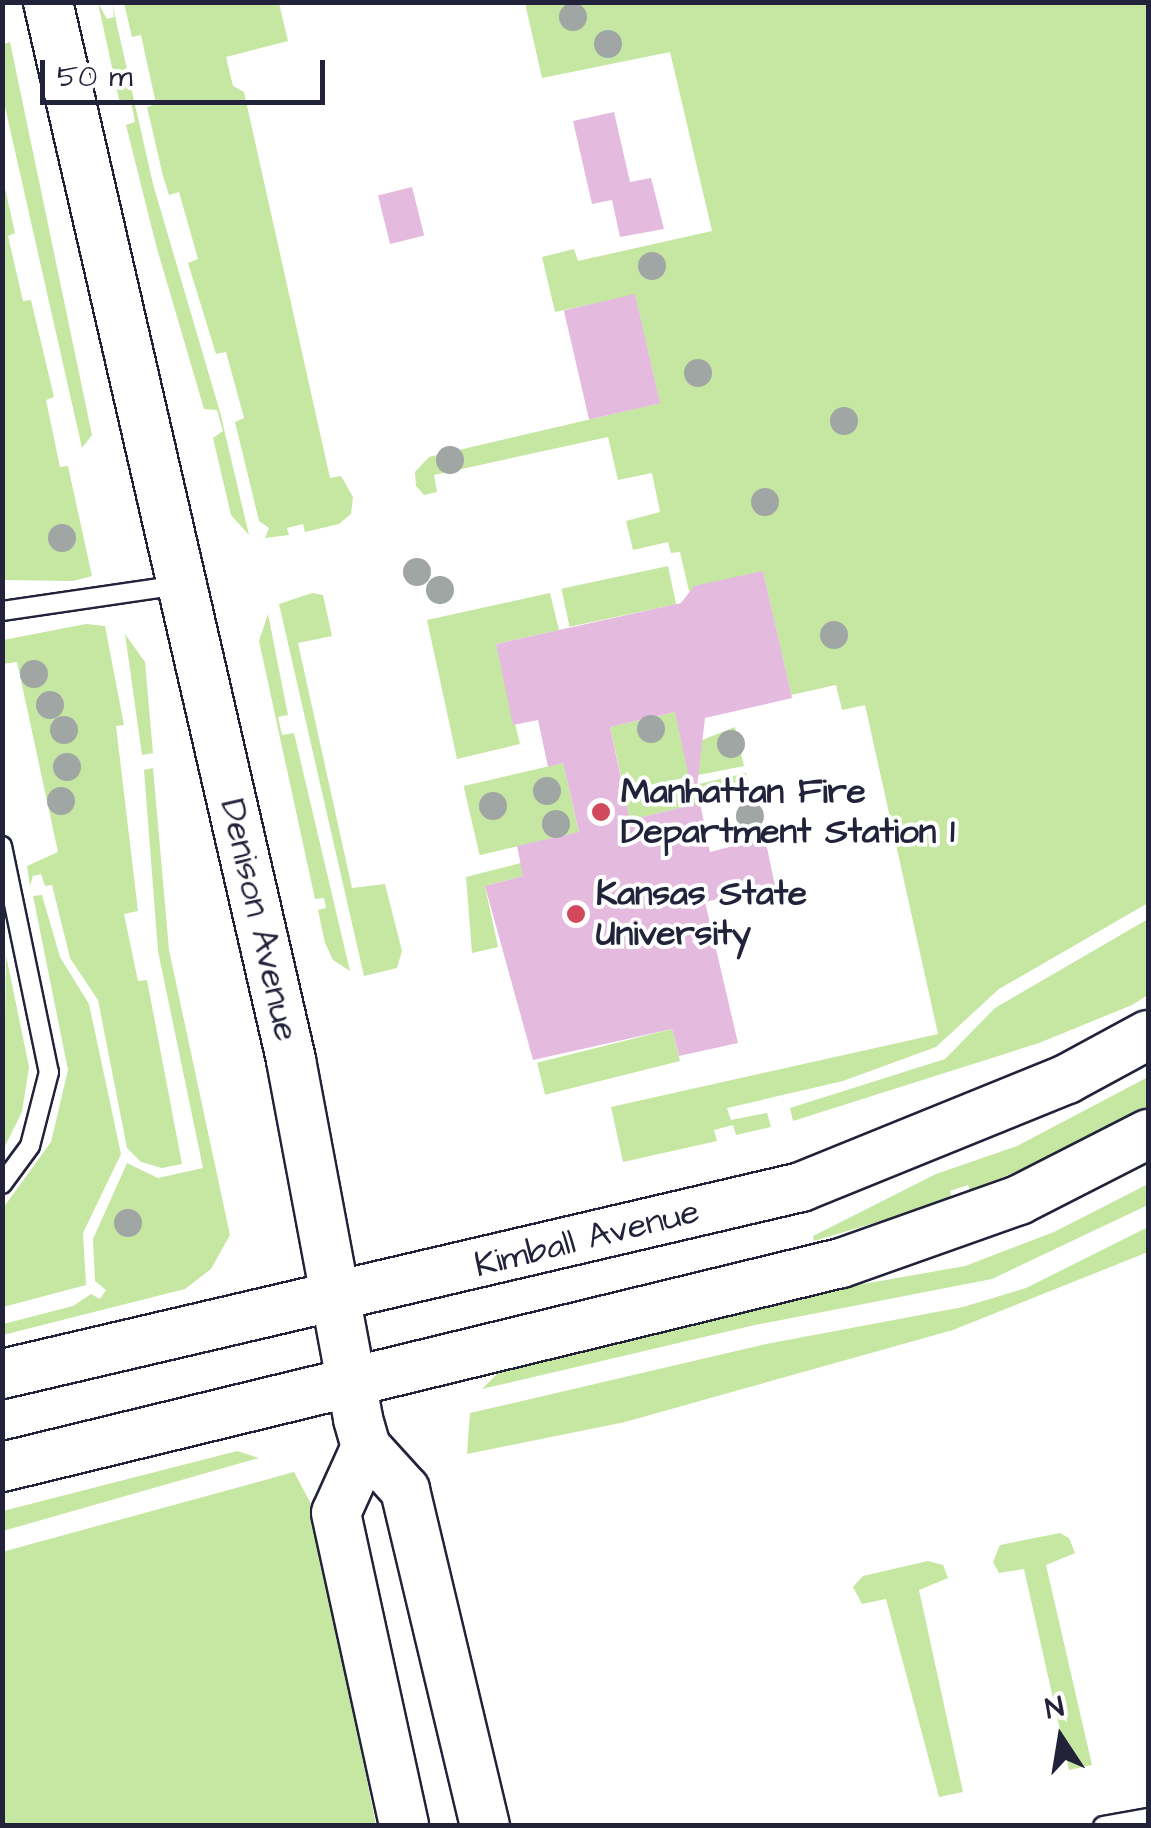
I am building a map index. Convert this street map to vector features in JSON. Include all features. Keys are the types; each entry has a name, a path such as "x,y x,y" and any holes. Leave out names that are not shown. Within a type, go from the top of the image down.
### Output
{"main road":[{"name":"Denison Avenue","path":"48,2 291,1060 350,1382 366,1448 405,1490 485,1826"},
{"name":"Kimball Avenue","path":"2,1374 801,1187 1067,1080 1148,1035"},
{"path":"2,1468 842,1263 1018,1200 1148,1134"},
{"path":"366,1448 336,1513 404,1826"}],"lane":[{"path":"2,611 181,585"},
{"path":"2,846 11,934 49,1072 30,1146 2,1184"},
{"path":"1103,1826 1148,1818"}],"green space":[{"path":"98,3 107,19 114,17 112,3 153,184 220,412 249,535 231,515 213,438 223,431 217,410 204,409 156,245 126,125 135,122 131,102 120,104"},
{"path":"124,3 279,3 288,41 226,57 233,86 244,92 330,478 341,476 353,497 351,514 339,524 305,532 303,524 287,528 289,535 265,538 269,528 259,521 235,422 244,418 226,352 216,354 188,263 198,259 179,192 169,195 163,176 147,107 156,104 141,35 132,37"},
{"path":"525,3 1148,3 1148,903 999,989 936,1047 843,1081 727,1108 731,1120 767,1113 771,1127 736,1135 733,1125 714,1130 717,1141 623,1162 611,1107 938,1034 865,705 842,710 836,685 791,695 763,571 689,591 680,552 671,553 668,542 633,550 626,521 660,512 652,473 618,480 608,437 434,475 437,492 424,495 416,486 415,472 429,457 660,403 635,295 555,312 542,257 574,249 578,261 712,231 670,52 542,78"},
{"path":"10,42 92,435 82,448 3,98 3,44"},
{"path":"3,179 15,233 8,236 23,301 31,300 54,397 46,400 60,467 68,466 92,576 73,581 3,580"},
{"path":"668,566 676,604 569,627 561,589"},
{"path":"312,593 323,595 332,636 298,643 352,888 385,884 402,951 397,968 364,976 279,604"},
{"path":"550,593 559,630 496,644 520,744 457,759 427,620"},
{"path":"268,614 288,715 278,717 282,735 294,733 350,971 333,960 325,943 318,910 326,908 324,898 315,899 259,641"},
{"path":"86,624 105,626 124,725 116,726 138,911 124,914 138,981 147,980 182,1164 162,1168 141,1162 127,1148 98,1000 70,958 52,885 45,886 41,874 33,876 30,886 27,866 58,852 17,662 3,664 3,640"},
{"path":"125,634 145,662 153,753 142,755"},
{"path":"675,712 702,740 735,727 744,766 624,790 610,727"},
{"path":"563,763 579,832 480,855 464,786"},
{"path":"153,768 169,950 230,1235 211,1269 185,1289 3,1335 3,1324 73,1306 91,1294 100,1299 106,1290 95,1281 93,1239 127,1163 158,1178 203,1168 158,951 144,770"},
{"path":"746,773 753,803 737,794 630,820 626,801"},
{"path":"521,863 524,876 485,886 498,947 472,953 466,877"},
{"path":"42,895 60,957 89,1004 121,1154 83,1233 86,1285 3,1307 3,1208 51,1142 68,1070 33,896"},
{"path":"1148,919 1148,995 1132,1005 1039,1043 793,1121 790,1108 945,1059 995,1008"},
{"path":"6,955 29,1067 22,1112 3,1150"},
{"path":"672,1029 680,1061 545,1095 537,1063"},
{"path":"1148,1077 1148,1107 1069,1149 970,1191 968,1185 950,1191 952,1198 931,1206 814,1241 813,1236 936,1174 1017,1146"},
{"path":"1148,1184 1148,1205 992,1279 755,1325 482,1389 502,1369 801,1295 965,1266 1054,1232"},
{"path":"1148,1227 1148,1252 953,1330 625,1422 467,1454 470,1413 766,1344 963,1307 1026,1288"},
{"path":"237,1451 259,1458 3,1531 3,1511"},
{"path":"294,1472 311,1504 376,1825 3,1825 2,1552"},
{"path":"1060,1533 1069,1538 1075,1553 1046,1565 1092,1765 1069,1770 1024,1569 999,1573 993,1562 1000,1545"},
{"path":"928,1561 943,1565 948,1578 919,1590 963,1792 939,1797 886,1599 862,1604 853,1587 863,1576"}],"building":[{"path":"614,112 630,182 651,178 664,229 620,237 612,200 592,204 573,121"},
{"path":"412,187 424,236 390,244 378,195"},
{"path":"635,294 660,403 589,420 564,310"},
{"name":"Manhattan Fire Department Station 1","path":"763,571 792,698 705,718 697,787 691,787 675,712 610,727 630,820 700,803 710,852 765,838 775,886 705,902 738,1043 679,1056 672,1029 533,1060 485,886 523,876 517,846 579,832 563,763 548,767 538,720 513,725 496,644 681,603 694,586"}],"place":[{"name":"Manhattan Fire Department Station 1","path":"601,812"},
{"name":"Kansas State University","path":"576,914"}]}
